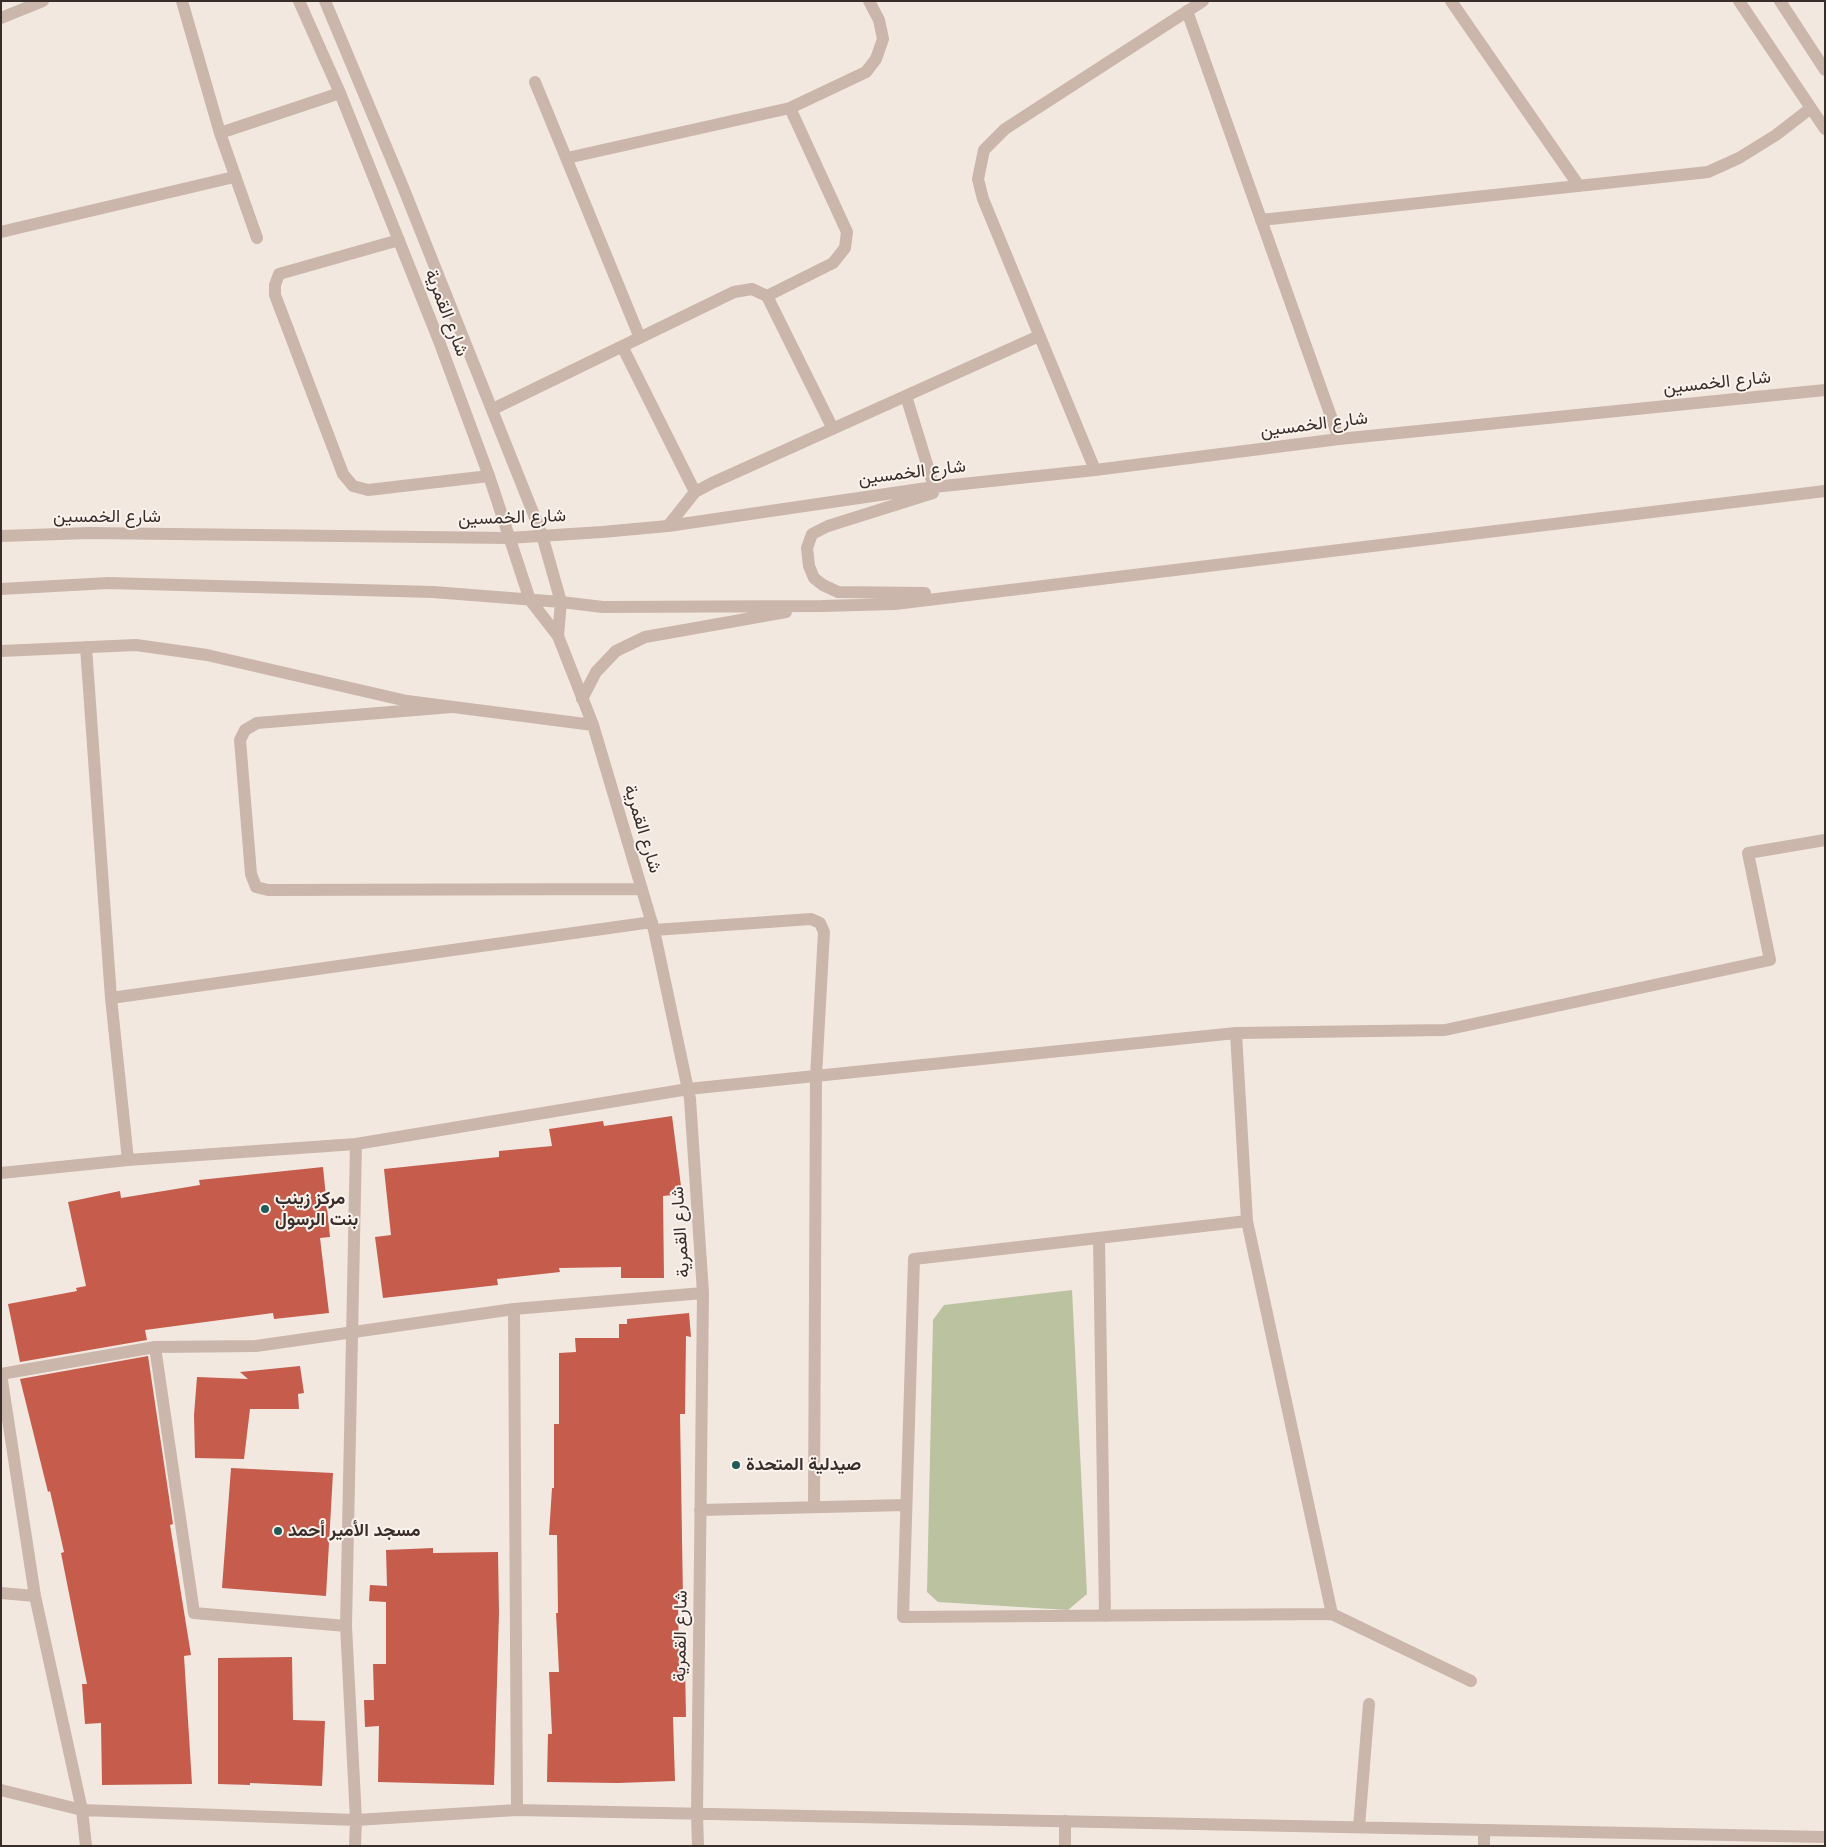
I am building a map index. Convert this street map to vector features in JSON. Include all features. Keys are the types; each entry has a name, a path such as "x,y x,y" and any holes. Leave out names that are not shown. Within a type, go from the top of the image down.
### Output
{"street":[{"path":"1,18 43,1"},
{"path":"182,1 220,133 257,238"},
{"name":"شارع القمرية","path":"299,1 340,93 439,341 490,476 508,538 530,600 558,636 593,725 653,926 688,1089 703,1293 698,1846"},
{"path":"325,1 493,409 542,535 561,602"},
{"path":"567,158 790,108 866,72 876,59 883,39 879,20 869,1"},
{"path":"1095,470 983,199 978,179 984,150 1006,128 1203,1"},
{"path":"1451,1 1579,186"},
{"path":"1739,1 1825,129"},
{"path":"1780,1 1825,70"},
{"path":"1187,11 1339,438"},
{"path":"535,82 640,338"},
{"path":"220,133 340,93"},
{"path":"767,296 833,263 845,248 847,232 790,108"},
{"path":"1261,220 1708,172 1739,158 1776,135 1811,108"},
{"path":"1,232 234,177"},
{"path":"398,240 279,274 275,285 275,296 343,474 353,486 368,490 490,476"},
{"path":"493,409 734,292 752,289 767,296 833,428"},
{"path":"668,526 695,492 1039,336"},
{"path":"622,346 695,492"},
{"name":"شارع الخمسين","path":"1,536 90,533 508,538 668,526 934,487 1095,470 1339,438 1825,390"},
{"path":"906,396 934,487"},
{"path":"962,484 828,526 812,534 807,548 809,566 814,578 823,585 838,592 977,594"},
{"path":"1,589 108,583 433,592 603,607 895,604 1825,491"},
{"name":"شارع القمرية","path":"558,636 561,602"},
{"path":"582,699 596,672 616,651 645,636 822,606"},
{"path":"1,652 136,645 206,654 407,701 593,725"},
{"path":"86,647 111,998 128,1160"},
{"path":"452,706 257,723 245,730 240,740 251,874 256,887 268,890 642,889"},
{"path":"1,1173 128,1160 356,1144 688,1089 1236,1033 1445,1030 1770,960 1748,853 1825,840"},
{"path":"111,998 653,926 811,919 820,922 824,932 816,1076 814,1507"},
{"path":"1236,1033 1247,1221 1332,1614"},
{"path":"355,1846 356,1820 346,1626 356,1144"},
{"path":"1247,1221 914,1259 903,1617 1332,1614 1472,1681"},
{"path":"1099,1238 1105,1616"},
{"path":"86,1846 82,1810 35,1596 7,1449 1,1374 155,1347 256,1346 514,1309 703,1293"},
{"path":"514,1309 518,1810"},
{"path":"155,1347 194,1613 346,1626"},
{"path":"700,1510 906,1504"},
{"path":"1,1593 35,1596"},
{"path":"1358,1827 1368,1704"},
{"path":"1,1790 82,1810 356,1820 518,1810 1825,1837"},
{"path":"1064,1846 1065,1821"},
{"path":"1484,1830 1484,1846"}],"green space":[{"path":"1072,1290 1087,1594 1068,1610 938,1602 927,1592 933,1320 944,1305"}],"building":[{"path":"672,1116 682,1194 663,1196 664,1278 621,1278 621,1267 559,1268 560,1272 497,1279 498,1285 383,1298 375,1237 391,1235 384,1169 499,1157 499,1151 552,1146 549,1129 603,1121 604,1126"},
{"path":"323,1167 330,1237 320,1238 329,1313 274,1319 273,1313 145,1330 147,1340 20,1362 8,1304 77,1291 76,1288 86,1286 68,1202 120,1191 121,1198 200,1185 199,1180"},
{"path":"689,1313 691,1337 686,1336 685,1414 680,1414 683,1600 678,1600 679,1666 685,1666 686,1717 673,1717 675,1781 618,1783 547,1782 548,1734 552,1734 549,1672 559,1672 556,1613 558,1613 557,1535 549,1535 552,1488 554,1488 554,1424 559,1424 559,1353 576,1352 575,1338 619,1338 619,1324 627,1324 627,1319"},
{"path":"148,1356 173,1524 170,1525 191,1655 184,1656 192,1784 102,1785 101,1723 85,1724 82,1684 87,1684 61,1553 64,1552 20,1379"},
{"path":"300,1366 304,1393 298,1394 299,1409 250,1409 244,1459 195,1458 194,1415 197,1377 248,1379 240,1372"},
{"name":"مسجد الأمير أحمد","path":"231,1468 333,1473 326,1596 222,1588"},
{"path":"433,1548 433,1553 498,1552 499,1613 494,1785 378,1782 379,1726 365,1727 364,1700 374,1700 373,1664 386,1664 386,1602 369,1601 370,1585 387,1586 386,1550"},
{"path":"292,1657 293,1720 325,1721 322,1786 250,1783 250,1785 218,1784 218,1658"}],"place":[{"name":"مركز زينب بنت الرسول","path":"265,1209"},
{"name":"صيدلية المتحدة","path":"736,1465"},
{"name":"مسجد الأمير أحمد","path":"278,1531"}]}
